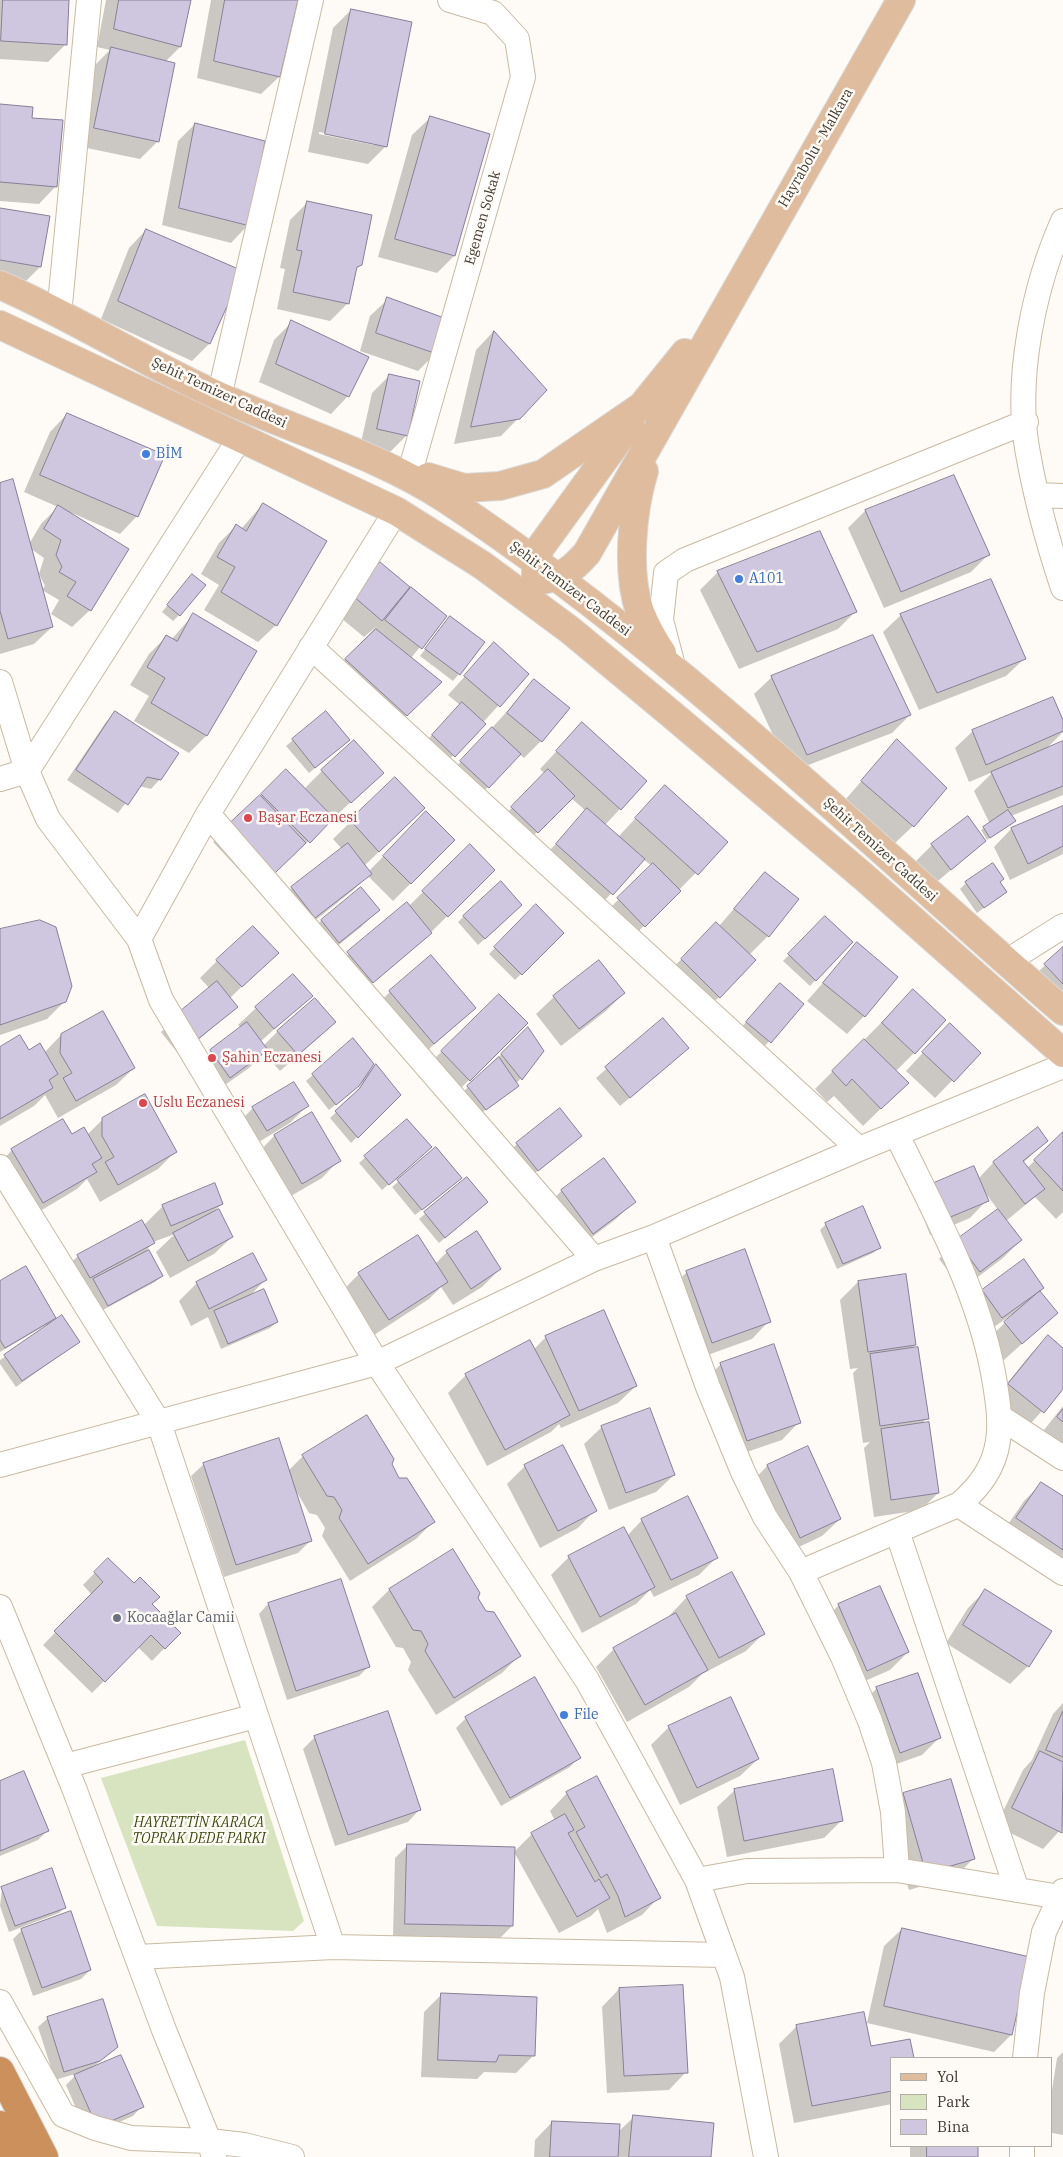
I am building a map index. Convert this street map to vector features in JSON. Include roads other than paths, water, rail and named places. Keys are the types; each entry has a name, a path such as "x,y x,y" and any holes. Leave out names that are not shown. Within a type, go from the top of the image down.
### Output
{"highway":[{"path":"0,2071 44,2157"},
{"path":"0,2125 14,2157"}],"main road":[{"name":"Hayrabolu - Malkara","path":"651,415 732,295 901,0"},
{"name":"Şehit Temizer Caddesi","path":"0,285 219,397 404,472 443,497 674,671 716,705 1063,1012"},
{"path":"0,325 396,511 482,565 570,630 864,877 1063,1053"},
{"path":"404,472 464,488 500,486 543,474 651,415"},
{"path":"570,630 541,596 543,573 540,548 651,415"},
{"path":"482,565 509,576 573,570 587,553 651,415"},
{"path":"651,415 643,473 636,502 632,573 640,610 646,626 674,671"}],"street":[{"path":"59,315 89,0"},
{"path":"219,397 311,0"},
{"name":"Egemen Sokak","path":"404,472 523,77 517,39 493,13 450,0"},
{"path":"1063,221 1052,246 1036,297 1027,346 1026,422 1027,447 1063,588"},
{"path":"674,671 661,620 666,573 685,560 1026,422"},
{"path":"0,779 27,772 240,438"},
{"path":"1038,495 1063,496"},
{"path":"139,939 208,814 396,511"},
{"path":"311,647 859,1149"},
{"path":"0,682 27,772 48,820 139,939 161,1000 377,1363 586,1680 697,1880 732,1977 766,2157"},
{"path":"208,814 594,1260"},
{"path":"1006,962 1063,926"},
{"path":"0,1465 377,1363 594,1260 654,1237 859,1149 1063,1066"},
{"path":"801,1572 958,1505 980,1486 998,1442 1000,1417 991,1358 973,1296 897,1135"},
{"path":"0,1167 159,1423 333,1946"},
{"path":"654,1237 708,1387 743,1472 765,1516 801,1572 843,1657 870,1720 884,1763 893,1812 897,1870"},
{"path":"1000,1417 1063,1458"},
{"path":"958,1505 1063,1573"},
{"path":"897,1531 1017,1890"},
{"path":"0,1607 65,1766 211,2149"},
{"path":"65,1766 256,1716"},
{"path":"697,1880 747,1871 897,1870 1062,1897 1044,1932 1032,1993 1025,2057"},
{"path":"137,1957 333,1946 724,1955"},
{"path":"0,2002 63,2115 95,2128 131,2138 211,2149 244,2145 292,2157"}],"place":[{"name":"BİM","path":"146,454"},
{"name":"A101","path":"739,579"},
{"name":"Başar Eczanesi","path":"248,818"},
{"name":"Şahin Eczanesi","path":"212,1058"},
{"name":"Uslu Eczanesi","path":"143,1103"},
{"name":"Kocaağlar Camii","path":"117,1618"},
{"name":"File","path":"564,1715"}],"park label":[{"name":"HAYRETTİN KARACA TOPRAK DEDE PARKI","path":"199,1832"}]}
